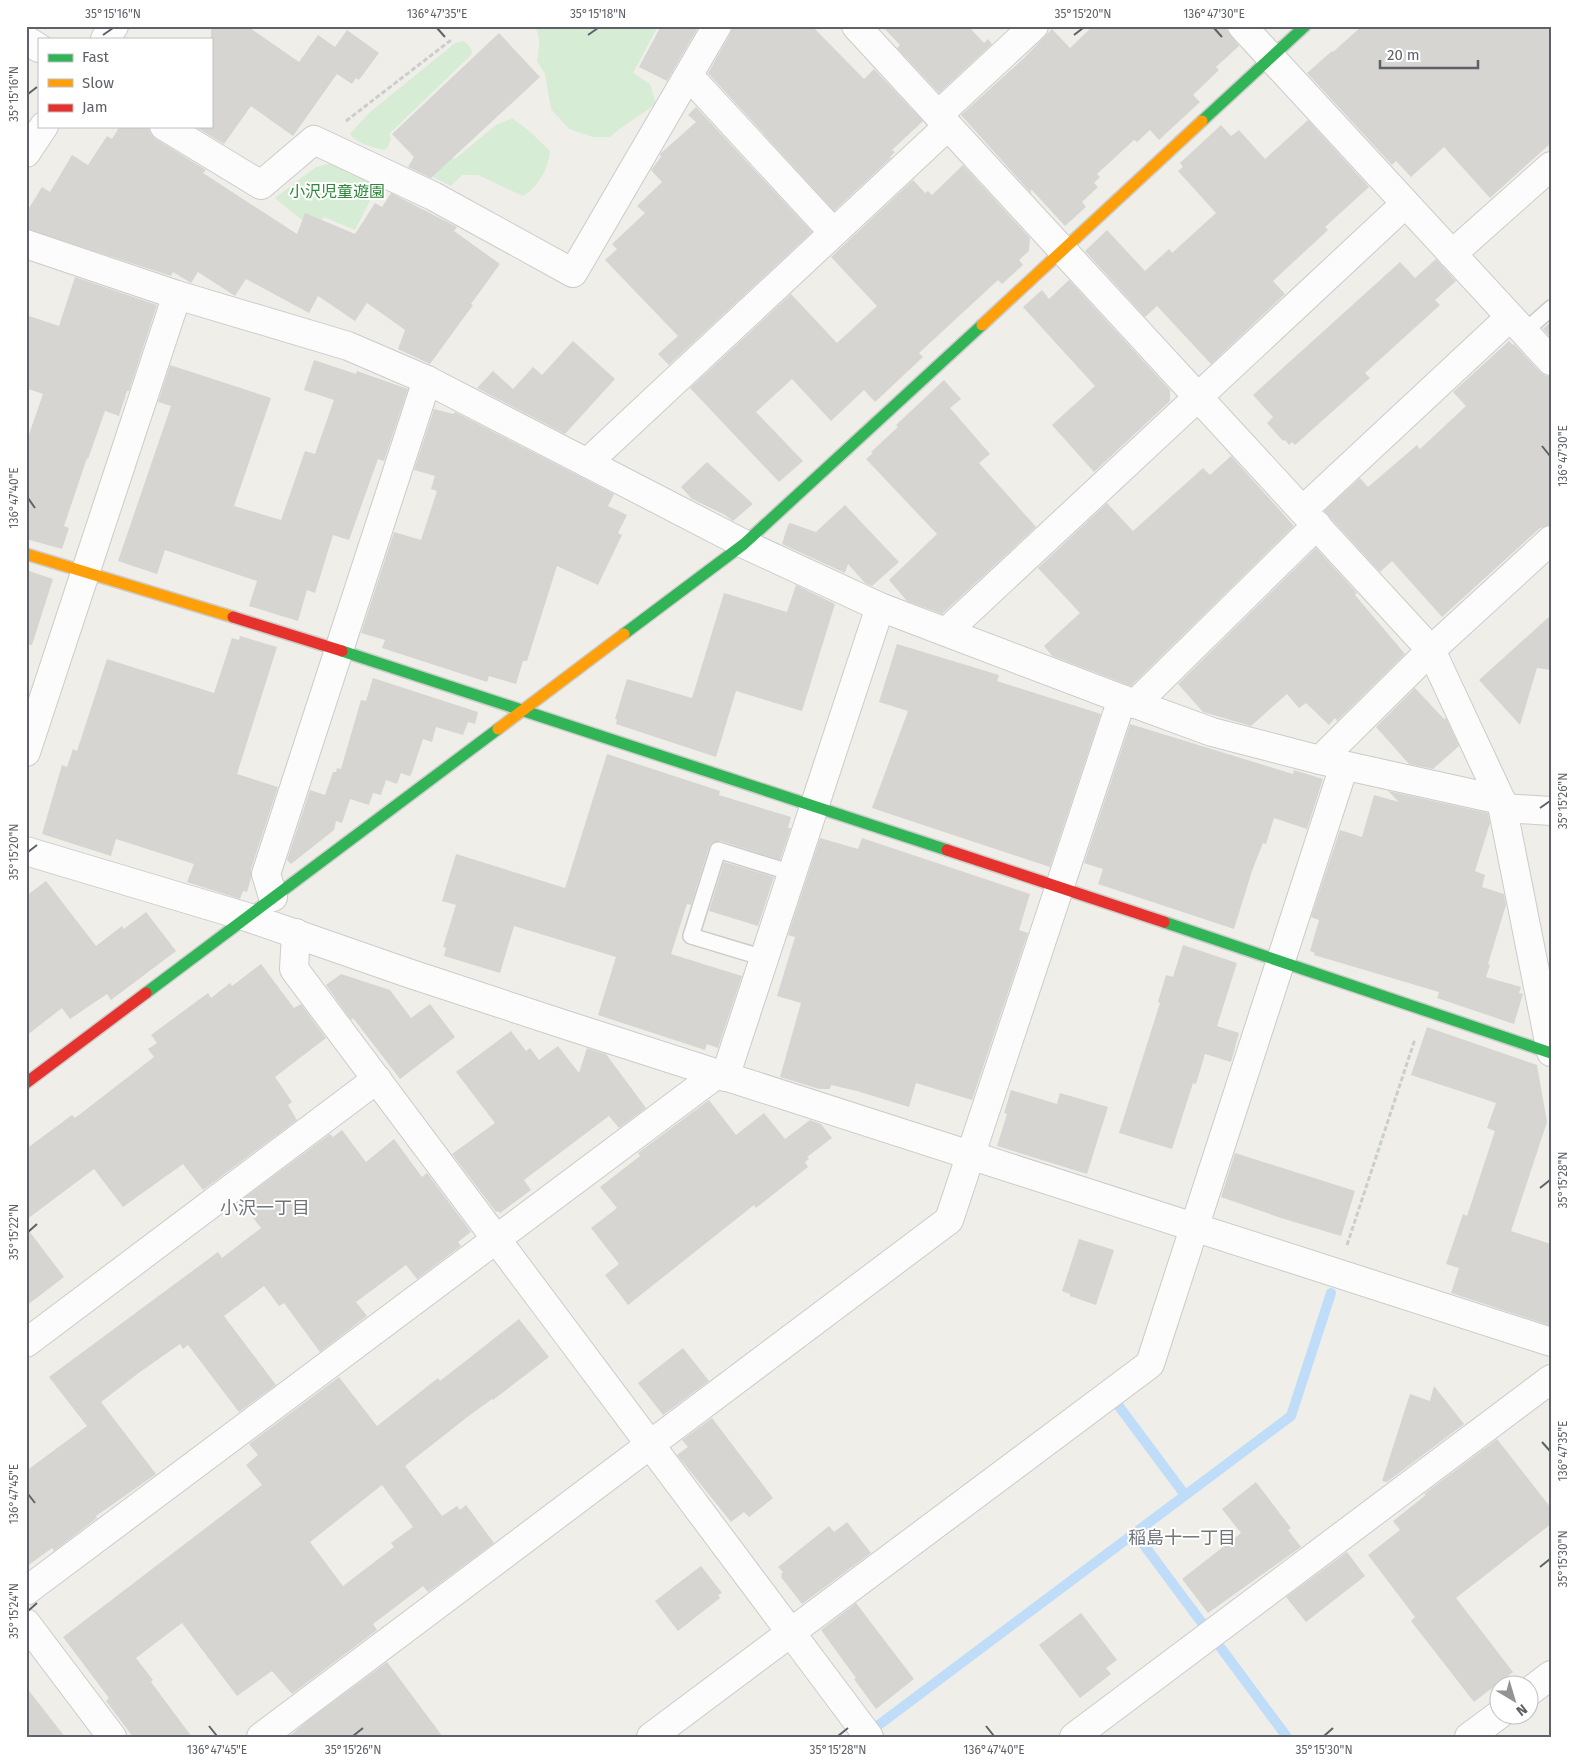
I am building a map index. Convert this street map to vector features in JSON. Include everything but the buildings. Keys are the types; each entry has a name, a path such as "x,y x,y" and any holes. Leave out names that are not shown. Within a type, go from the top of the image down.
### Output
{"street":[{"path":"106,38 114,26"},
{"path":"167,128 261,185 314,140 433,196 573,272 717,26"},
{"path":"26,554 339,650 1060,887 1551,1052 1502,804 1431,650 856,26"},
{"path":"587,463 833,232 1034,26"},
{"path":"1242,26 1551,361"},
{"path":"26,1083 744,544 1306,26"},
{"path":"26,40 38,47"},
{"path":"689,76 833,232"},
{"path":"26,152 43,128"},
{"path":"1452,254 1551,166"},
{"path":"946,632 1405,204"},
{"path":"26,244 177,295 348,346 427,380 744,544 880,607 1129,702 1212,732 1332,763 1502,804 1551,811"},
{"path":"26,752 177,295"},
{"path":"261,1737 949,1220 1060,887 1129,702 1310,518 1517,324"},
{"path":"273,898 266,874 427,380"},
{"path":"651,1737 1150,1364 1281,962 1332,763 1431,650 1551,540"},
{"path":"26,1591 496,1239 721,1075 764,958 880,607"},
{"path":"26,851 247,917 408,973 1551,1342"},
{"path":"296,933 294,968 869,1737"},
{"path":"26,1343 377,1079"},
{"path":"1074,1737 1551,1379"},
{"path":"26,1623 112,1737"},
{"path":"1540,1683 1551,1675"},
{"path":"1469,1737 1490,1721"}],"lane":[{"path":"1517,324 1551,308"},
{"path":"764,958 691,936 718,850 792,873"}],"path":[{"path":"318,142 451,40"},
{"path":"1338,1274 1424,1010"}],"green space":[{"path":"535,26 658,26 633,73 650,84 656,103 610,137 593,137 569,129 551,109 545,74 537,61 539,39"},
{"path":"464,41 471,48 472,53 389,134 391,139 388,147 384,150 361,143 350,134 369,113 455,43"},
{"path":"512,118 550,151 542,176 533,188 523,196 478,175 462,175 451,186 433,177 427,168 446,157 455,159 496,125"},
{"name":"小沢児童遊園","path":"340,161 381,179 355,230 324,217 314,230 275,198 316,167"}],"waterway":[{"path":"880,1724 1291,1416 1331,1293"},
{"path":"1118,1405 1185,1495"},
{"path":"1135,1533 1205,1627"},
{"path":"1221,1648 1287,1737"}],"traffic: fast":[{"path":"1202,121 1305,26"},
{"path":"624,634 744,544 982,325"},
{"path":"342,651 947,850"},
{"path":"146,993 498,729"},
{"path":"1164,922 1551,1053"}],"traffic: slow":[{"path":"982,325 1202,121"},
{"path":"26,554 233,617"},
{"path":"498,729 624,634"}],"traffic: jam":[{"path":"233,617 342,651"},
{"path":"947,850 1164,922"},
{"path":"26,1083 146,993"}],"district":[{"name":"小沢一丁目","path":"265,1208"},
{"name":"稲島十一丁目","path":"1182,1538"}]}
